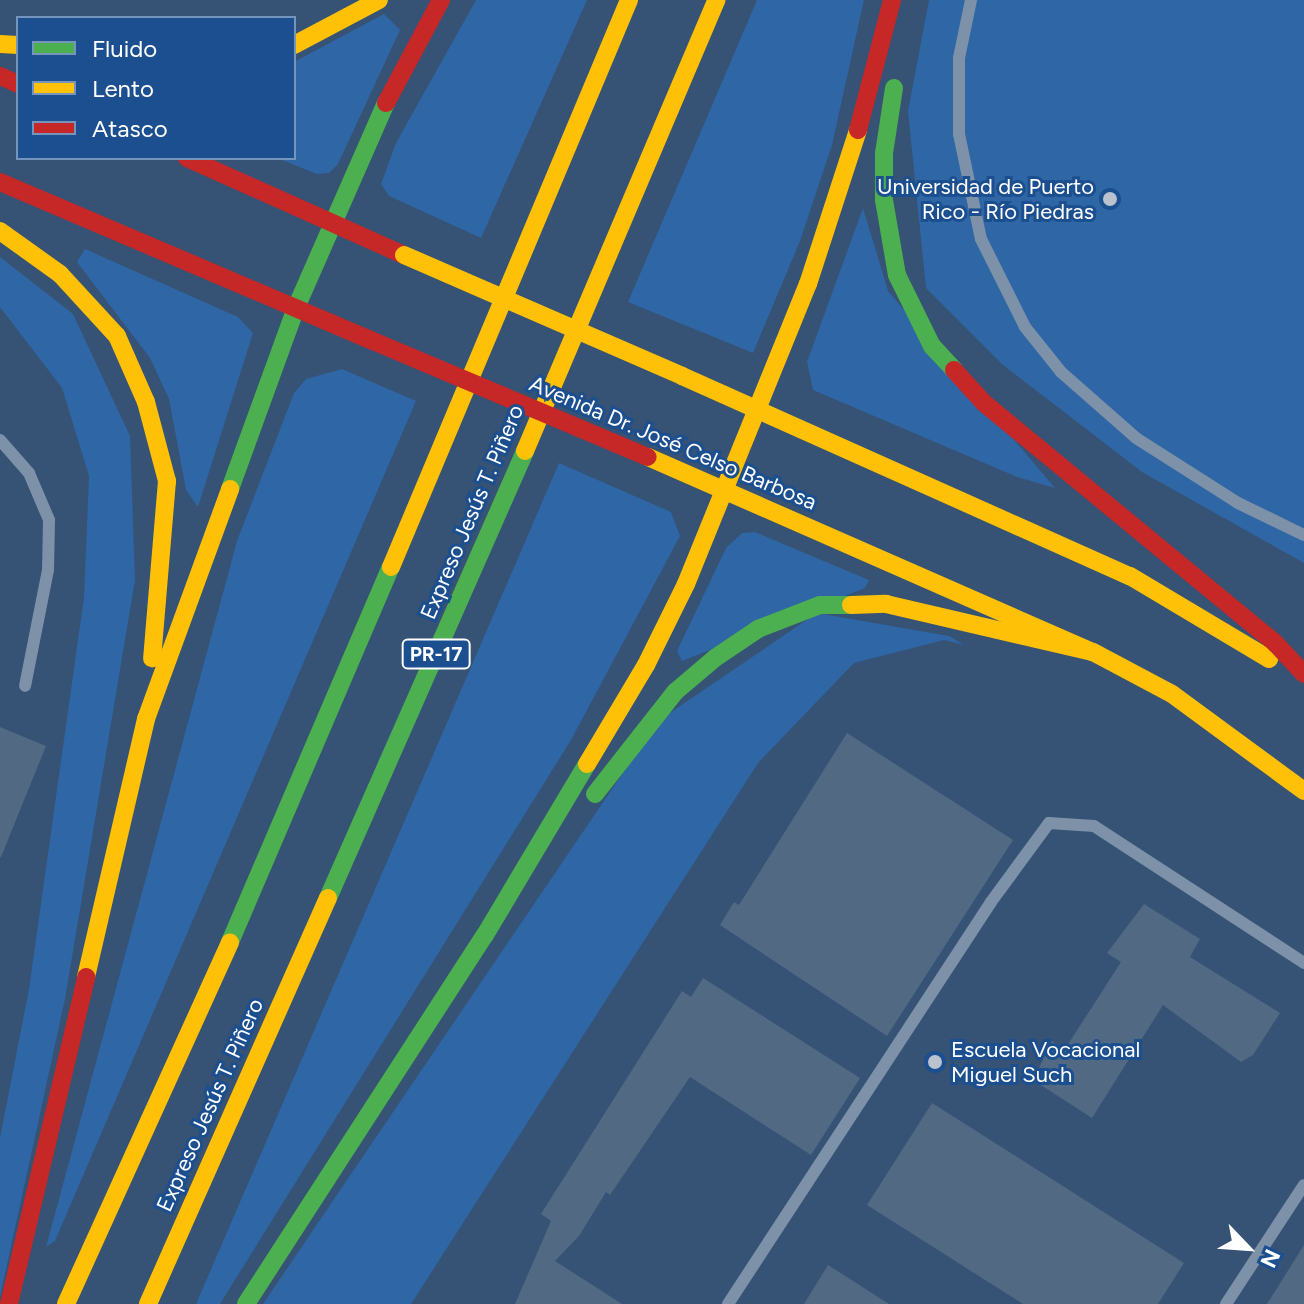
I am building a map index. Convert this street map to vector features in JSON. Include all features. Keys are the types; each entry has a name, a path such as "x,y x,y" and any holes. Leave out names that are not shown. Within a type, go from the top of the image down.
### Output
{"main road":[{"path":"296,44 379,0"},
{"path":"9,1304 146,719 295,310 376,121 441,0"},
{"path":"66,1304 276,841 629,0"},
{"name":"Expreso Jesús T. Piñero","path":"148,1304 492,528 716,0"},
{"path":"246,1304 485,935 646,665 760,407 843,185 894,0"},
{"path":"894,0 884,200 897,275 932,346 950,371 1023,438 1275,643 1304,674"},
{"path":"192,160 682,376 760,407 1130,576 1304,681"},
{"name":"Avenida Dr. José Celso Barbosa","path":"0,182 295,310 725,490 1093,652 1172,694 1304,791"},
{"path":"0,231 60,274 117,336 146,402 167,481 146,719"},
{"path":"485,935 675,692 715,658 785,616 848,601 886,604 1093,652"}],"lane":[{"path":"971,0 959,58 959,134 981,239 1025,327 1061,372 1136,438 1238,503 1304,535"},
{"path":"0,440 29,473 49,520 48,570 25,686"},
{"path":"728,1304 1049,823 1094,826 1304,963"},
{"path":"1226,1304 1304,1185"}],"shaded area":[{"path":"476,0 587,0 481,238 389,196 381,184 396,143"},
{"path":"757,0 864,0 832,145 800,241 753,353 628,302"},
{"name":"Universidad de Puerto Rico - Río Piedras","path":"929,0 1304,0 1304,563 1142,472 1003,365 926,288 908,111"},
{"path":"384,14 400,30 338,164 329,173 317,174 282,160 296,160 296,61"},
{"path":"863,208 888,291 1055,488 1017,477 813,390 807,362"},
{"path":"85,249 238,317 253,333 198,507 186,490 169,399 150,358 77,262"},
{"path":"0,257 73,314 130,436 135,580 65,999 0,1297 0,1138 29,989 84,597 89,476 62,388 0,307"},
{"path":"342,369 416,401 55,1241 46,1247 237,541 294,393 306,379"},
{"path":"559,463 671,512 680,536 571,740 220,1304 196,1304"},
{"path":"755,532 869,580 865,588 682,661 677,651 726,548 742,533"},
{"path":"817,613 949,636 964,645 944,640 854,663 758,763 411,1304 263,1304 658,721"}],"building":[{"path":"0,727 46,746 1,857 0,857"},
{"path":"847,733 1013,840 887,1036 720,925 734,902 739,905"},
{"path":"1144,904 1200,939 1190,957 1280,1013 1253,1055 1241,1062 1163,1005 1092,1118 1033,1080 1052,1041 1065,1049 1121,962 1107,953"},
{"path":"703,978 860,1078 811,1155 690,1077 610,1195 606,1192 579,1236 555,1261 622,1304 515,1304 551,1221 541,1214 682,991 691,997"},
{"path":"932,1103 1184,1263 1158,1304 1023,1304 867,1205"},
{"path":"1304,1245 1304,1304 1267,1304"},
{"path":"828,1265 889,1304 804,1304"}],"traffic: fast":[{"path":"894,88 884,153 884,200 897,275 932,346 954,370"},
{"path":"230,489 295,310 386,103"},
{"path":"328,898 525,451"},
{"path":"230,942 391,567"},
{"path":"595,794 675,692 715,658 758,629 820,605 851,605"},
{"path":"246,1304 485,935 587,764"}],"traffic: slow":[{"path":"296,44 379,0"},
{"path":"391,567 629,0"},
{"path":"525,451 716,0"},
{"path":"0,44 16,45"},
{"path":"587,764 646,665 686,584 808,284 858,130"},
{"path":"0,231 60,274 117,336 146,402 167,481 152,658"},
{"path":"404,255 682,376"},
{"path":"682,376 1130,576 1269,659"},
{"path":"648,457 1093,652 1172,694 1304,791"},
{"path":"86,977 146,719 230,489"},
{"path":"851,605 886,604 1093,652"},
{"path":"148,1304 328,898"},
{"path":"66,1304 230,942"}],"traffic: jam":[{"path":"386,103 441,0"},
{"path":"858,130 892,0"},
{"path":"0,76 16,83"},
{"path":"191,160 404,255"},
{"path":"0,182 373,341"},
{"path":"373,341 648,457"},
{"path":"954,370 984,403 1275,643 1304,674"},
{"path":"9,1304 86,977"}],"place":[{"name":"Universidad de Puerto Rico - Río Piedras","path":"1110,199"},
{"name":"Escuela Vocacional Miguel Such","path":"935,1062"}]}
